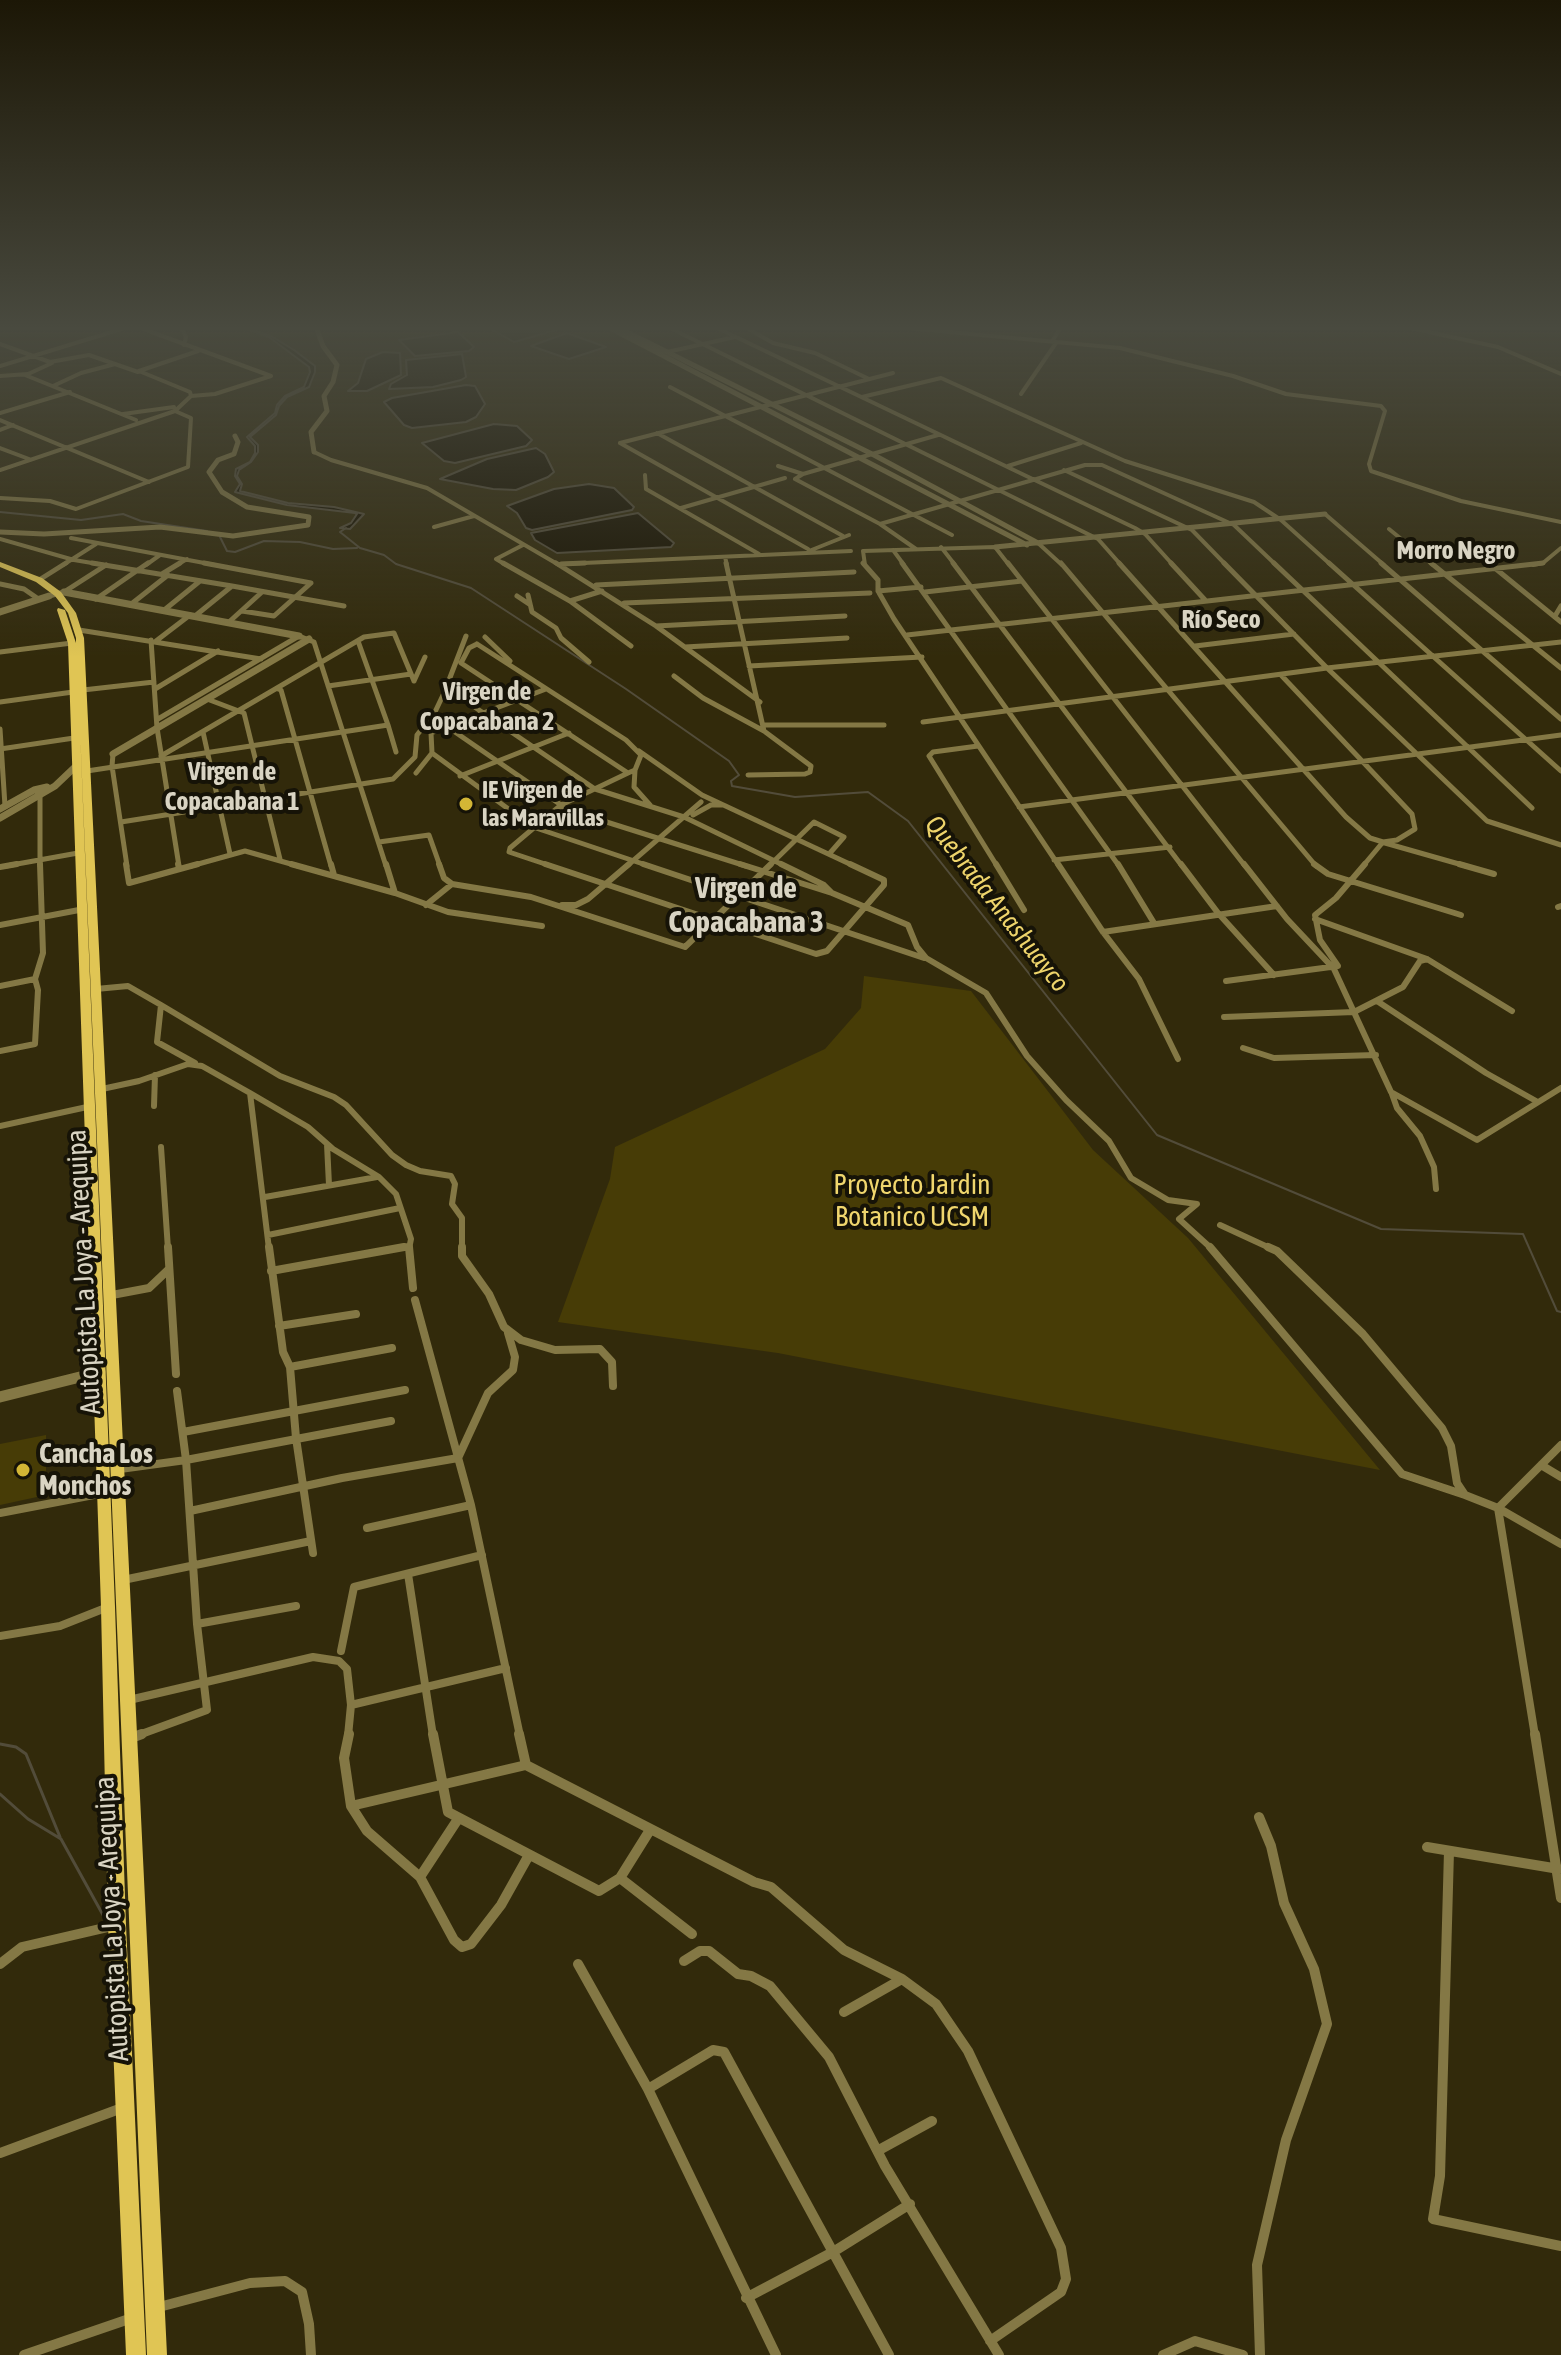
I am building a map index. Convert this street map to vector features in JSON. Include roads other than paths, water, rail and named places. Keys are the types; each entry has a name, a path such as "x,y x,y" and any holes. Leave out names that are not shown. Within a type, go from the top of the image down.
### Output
{"main road":[{"name":"Autopista La Joya - Arequipa","path":"0,566 39,580 52,595 75,637 112,1295 157,2355"},
{"name":"Autopista La Joya - Arequipa","path":"0,566 52,595"},
{"name":"Autopista La Joya - Arequipa","path":"78,691 74,738 81,769 79,910 100,1372 117,1925 136,2355"}],"street":[{"path":"44,437 151,482"},
{"path":"0,470 99,437"},
{"path":"0,498 50,501 76,509 188,467 190,437"},
{"path":"0,532 72,535 160,527 225,537 308,525 311,518 247,507 222,492 209,472 218,460 234,454 238,442 235,437"},
{"path":"312,437 314,452 331,460 427,488 559,564 656,626 760,702"},
{"path":"643,437 620,443 808,551"},
{"path":"664,437 846,536 808,551"},
{"path":"768,437 952,535"},
{"path":"818,437 1027,545"},
{"path":"838,437 1038,543 1059,561 1315,865 1328,874 1461,915"},
{"path":"889,437 1098,539 1346,817 1370,838 1494,874"},
{"path":"916,549 880,524 795,479 825,467 932,437"},
{"path":"942,437 1145,534 1206,601"},
{"path":"1068,437 1125,461 1254,502 1281,520 1561,771"},
{"path":"1377,437 1369,464 1373,472 1461,501 1561,522"},
{"path":"1008,466 1081,443"},
{"path":"1,448 29,459"},
{"path":"880,524 1064,470 1091,464 1102,465 1234,525 1306,590 1532,808"},
{"path":"778,466 803,474"},
{"path":"1064,470 1192,530 1327,668 1487,821 1561,845"},
{"path":"645,475 646,489 761,556"},
{"path":"681,508 785,478"},
{"path":"1178,1059 1139,979 1054,860 894,619 878,591 878,580 862,562 863,551 1027,545 1325,514 1561,719"},
{"path":"434,527 475,516"},
{"path":"1389,529 1561,668"},
{"path":"72,535 96,544 311,583 274,616 242,611"},
{"path":"0,539 74,560 344,606"},
{"path":"39,580 96,544"},
{"path":"523,545 496,559 570,601 631,646"},
{"path":"941,547 1218,913 1274,975"},
{"path":"995,547 1277,906 1334,969 1376,1055 1397,1108 1420,1136 1434,1167 1436,1189"},
{"path":"907,635 1543,563 1561,548"},
{"path":"893,550 1112,855 1154,923"},
{"path":"559,564 851,551"},
{"path":"96,599 161,555"},
{"path":"725,557 764,728"},
{"path":"130,605 187,559"},
{"path":"0,612 52,595 107,565"},
{"path":"1496,569 1561,620"},
{"path":"594,585 854,572"},
{"path":"163,611 200,581"},
{"path":"878,591 973,587 1022,581"},
{"path":"0,584 229,622 299,636 314,642 395,893"},
{"path":"154,640 232,586"},
{"path":"570,601 603,591"},
{"path":"229,622 262,592"},
{"path":"621,603 870,593"},
{"path":"528,595 536,616 556,628 561,638 589,662"},
{"path":"517,596 529,604"},
{"path":"1553,616 1561,606"},
{"path":"656,626 845,616"},
{"path":"0,652 75,637 87,629 261,659"},
{"path":"161,758 364,637 394,633 414,681 425,657"},
{"path":"1195,646 1294,634"},
{"path":"299,636 113,754 112,766 129,883 245,851 395,893 448,912 542,926"},
{"path":"121,822 396,778 415,757 417,735 444,694 466,636"},
{"path":"485,637 524,673"},
{"path":"683,647 847,638"},
{"path":"157,724 207,699 309,639"},
{"path":"154,640 157,724 179,869"},
{"path":"358,641 396,752"},
{"path":"923,722 1327,668 1561,642"},
{"path":"628,773 461,663 469,648 477,644 524,673 702,795 830,853 884,880 884,885 846,932 823,954 816,954 710,922 509,852 533,827 560,806 635,770"},
{"path":"0,702 78,691 155,686 218,651"},
{"path":"749,666 922,657"},
{"path":"328,686 411,674"},
{"path":"1226,981 1334,969 1338,966 1320,940 1315,915 1336,898 1383,842 1415,829 1415,819 1281,675"},
{"path":"674,676 703,698 764,728 811,766 810,772 748,775"},
{"path":"278,689 281,690 334,875"},
{"path":"416,773 432,753 431,733 546,689"},
{"path":"429,711 444,694 454,693 595,789 686,818 824,885 832,893"},
{"path":"207,699 244,713 280,859"},
{"path":"429,720 439,721 560,806 869,906 908,925 917,947 926,958"},
{"path":"0,818 81,769 388,725"},
{"path":"764,728 884,725"},
{"path":"0,729 2,803 34,790 55,786"},
{"path":"203,732 230,854"},
{"path":"460,776 569,733"},
{"path":"1019,807 1561,735"},
{"path":"1,749 74,738"},
{"path":"978,746 933,752 929,756 1024,910"},
{"path":"639,751 634,787 651,807"},
{"path":"432,753 533,827 926,958 986,993 1027,1056 1066,1100 1109,1141 1131,1178 1168,1200 1197,1204 1179,1219 1205,1241 1402,1474 1498,1508 1559,1541"},
{"path":"0,1051 35,1044 38,990 35,979 43,958 40,932 40,794"},
{"path":"552,904 576,905 686,818 701,802"},
{"path":"686,818 711,805 728,806"},
{"path":"379,842 429,835 444,878 452,884 531,897 685,947 814,822 844,837 830,853"},
{"path":"1054,860 1170,847"},
{"path":"0,867 78,853"},
{"path":"426,905 452,884"},
{"path":"1103,932 1277,906"},
{"path":"0,925 79,910"},
{"path":"1315,919 1427,959 1512,1011"},
{"path":"1224,1017 1354,1012 1403,987 1420,961 1427,959"},
{"path":"0,986 35,979"},
{"path":"96,989 128,986 280,1076 334,1097 346,1105 392,1155 406,1165 420,1171 451,1176 455,1184 452,1204 462,1218 462,1256 489,1294 494,1311 514,1347 513,1370 488,1393 458,1458"},
{"path":"1377,1001 1486,1073 1536,1101"},
{"path":"161,1005 157,1042 308,1127 327,1144 379,1177 397,1195 411,1239 413,1288"},
{"path":"1243,1048 1274,1058 1376,1055"},
{"path":"102,1089 181,1065 196,1064"},
{"path":"154,1106 155,1075"},
{"path":"1391,1092 1477,1140 1561,1088"},
{"path":"250,1093 265,1197 271,1271 283,1352 290,1367 296,1438 313,1553"},
{"path":"0,1126 87,1107"},
{"path":"327,1144 329,1185"},
{"path":"161,1147 176,1374"},
{"path":"265,1197 379,1177"},
{"path":"268,1235 400,1208"},
{"path":"1220,1225 1277,1251 1363,1334 1442,1428 1451,1446 1457,1483 1465,1495"},
{"path":"271,1271 409,1246"},
{"path":"112,1295 149,1288 168,1270"},
{"path":"415,1300 471,1505 526,1765"},
{"path":"279,1326 356,1314"},
{"path":"508,1332 521,1340 555,1350 600,1349 612,1362 613,1386"},
{"path":"290,1367 392,1348"},
{"path":"0,1397 100,1372"},
{"path":"183,1432 405,1390"},
{"path":"130,1738 207,1710 197,1624 186,1460 177,1391"},
{"path":"120,1469 186,1460 391,1421"},
{"path":"1498,1508 1561,1445"},
{"path":"190,1511 458,1458"},
{"path":"1541,1465 1561,1477"},
{"path":"0,1513 104,1493"},
{"path":"367,1528 471,1505"},
{"path":"1498,1508 1559,1869 1561,1898"},
{"path":"123,1580 311,1541"},
{"path":"341,1651 354,1587 482,1555"},
{"path":"408,1574 441,1786 448,1812 599,1891 620,1878 650,1830"},
{"path":"197,1624 296,1606"},
{"path":"0,1636 60,1626 108,1607"},
{"path":"129,1700 313,1657 339,1661 347,1669 351,1705 344,1758 351,1806 367,1831 420,1877 446,1926 462,1947 471,1944 491,1914 501,1905 529,1855"},
{"path":"351,1705 506,1668"},
{"path":"351,1806 526,1765 754,1882 771,1887 844,1950 902,1979 936,2004 968,2051 1061,2248 1066,2279 1061,2292 990,2341"},
{"path":"1259,1817 1271,1846 1284,1903 1314,1969 1327,2024 1286,2140 1257,2265 1260,2355"},
{"path":"420,1877 458,1819"},
{"path":"1427,1847 1559,1869"},
{"path":"1449,1851 1440,2176 1433,2219 1561,2246"},
{"path":"620,1878 692,1934"},
{"path":"0,1964 22,1947 117,1925"},
{"path":"684,1961 700,1951 709,1951 717,1955 725,1966 770,1986 829,2057 885,2166 999,2355"},
{"path":"578,1964 648,2089 776,2355"},
{"path":"844,2012 902,1979"},
{"path":"648,2089 713,2050 724,2052 889,2355"},
{"path":"0,2153 125,2106"},
{"path":"879,2150 932,2121"},
{"path":"746,2298 833,2252 910,2204"},
{"path":"155,2308 250,2283 285,2281 302,2292 309,2324 311,2355"},
{"path":"24,2355 135,2317"},
{"path":"1163,2355 1195,2341 1243,2355"}],"waterway":[{"path":"0,512 81,520 123,514 141,521 207,531"},
{"name":"Quebrada Anashuayco","path":"346,528 340,532 360,548 384,555 396,564 471,588 626,689 729,761 739,775 731,781 732,786 795,797 868,792 908,821 1157,1135 1381,1229 1523,1234 1557,1311 1561,1312"},
{"path":"220,537 227,551 235,552 264,541 300,542 333,549 357,548"},
{"path":"0,1744 16,1747 26,1754 60,1837"},
{"path":"0,1794 28,1819 61,1839 103,1915"}],"place":[{"name":"IE Virgen de las Maravillas","path":"466,804"},
{"name":"Cancha Los Monchos","path":"23,1470"}],"district":[{"name":"Morro Negro","path":"1456,551"},
{"name":"Río Seco","path":"1221,620"},
{"name":"Virgen de Copacabana 2","path":"487,707"},
{"name":"Virgen de Copacabana 1","path":"232,787"},
{"name":"Virgen de Copacabana 3","path":"746,906"}],"park label":[{"name":"Proyecto Jardin Botanico UCSM","path":"912,1201"}]}
